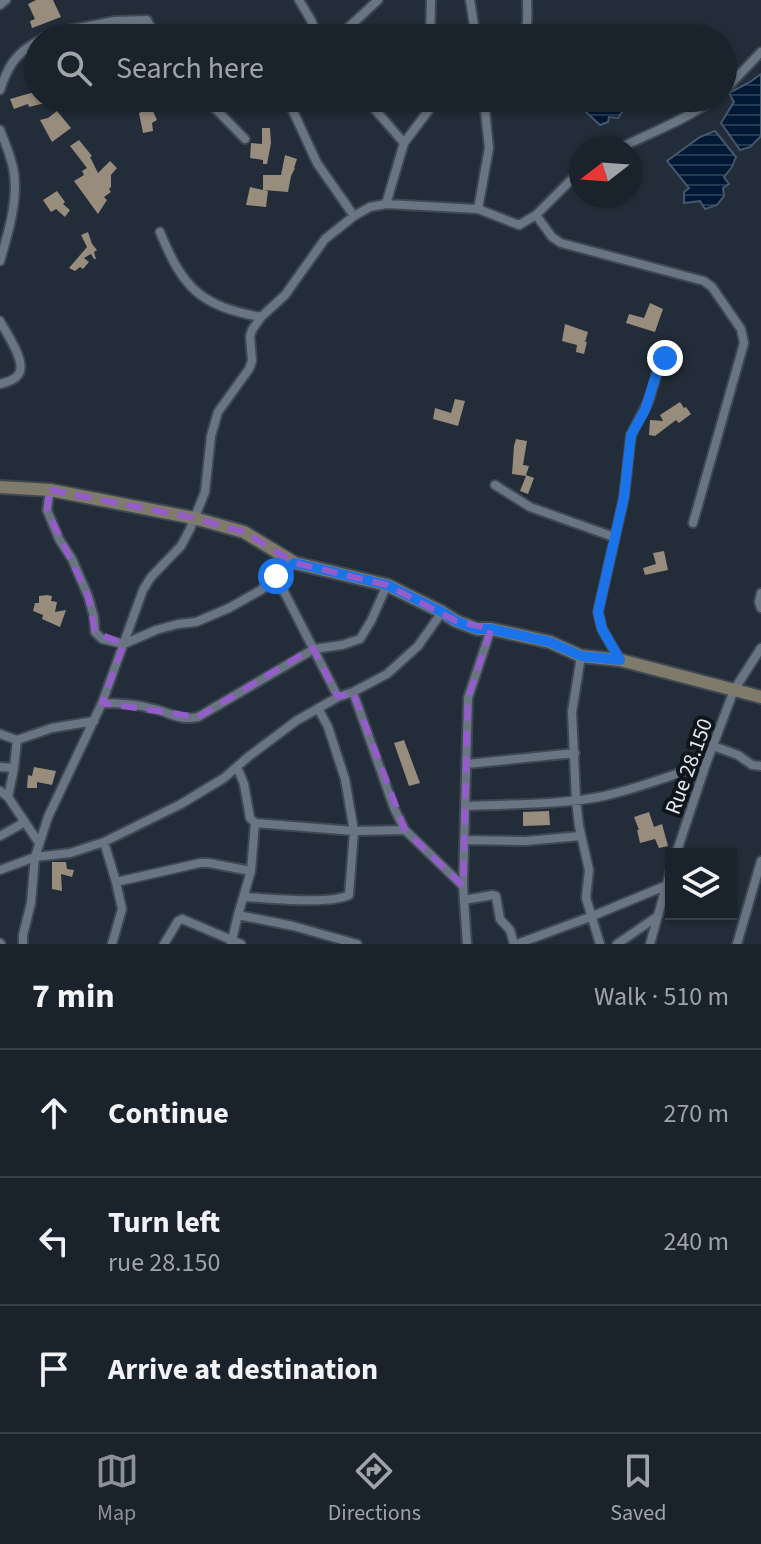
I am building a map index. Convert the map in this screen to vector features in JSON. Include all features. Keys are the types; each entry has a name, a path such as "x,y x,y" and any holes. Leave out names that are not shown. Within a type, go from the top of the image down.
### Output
{"street":[{"path":"0,5 6,0"},
{"path":"299,0 313,24"},
{"path":"352,24 378,0"},
{"path":"430,24 431,0"},
{"path":"470,0 474,24"},
{"path":"527,0 528,24"},
{"path":"99,24 147,20 149,24"},
{"path":"0,90 8,67 24,48"},
{"path":"737,77 761,52"},
{"path":"219,112 245,139"},
{"path":"294,112 317,163 354,216"},
{"path":"377,112 404,143"},
{"path":"386,204 404,143 427,112"},
{"path":"478,209 489,148 485,112"},
{"path":"641,138 694,112"},
{"path":"0,130 14,171 14,193 0,261"},
{"path":"23,944 35,857 48,817 102,703 143,590 151,577 181,546 190,529 205,492 211,436 218,412 249,369 252,361 250,336 261,317 285,295 325,239 370,207 386,204 478,209 519,225 536,215 569,182"},
{"path":"536,215 552,237 561,243 704,281 712,287 741,329 744,343 693,523"},
{"path":"160,232 182,277 203,297 212,304 237,313 261,317"},
{"path":"0,321 20,360 21,370 14,379 0,384"},
{"path":"620,660 602,629 598,612 624,497 631,435 649,400 660,363 671,347"},
{"path":"495,485 530,507 614,537"},
{"path":"0,487 50,490 194,518 244,532 295,563 387,585 477,629 491,629 550,642 581,656 620,660 761,697"},
{"path":"50,490 47,510 88,596 95,632 102,639 124,644 156,630 196,622 261,590 295,563"},
{"path":"276,576 338,697"},
{"path":"102,703 157,709 181,719 198,717 314,649 360,639 387,585"},
{"path":"761,593 761,608"},
{"path":"0,870 19,861 70,853 104,842 181,804 224,778 269,741 318,708 387,674 418,646 442,612"},
{"path":"467,944 463,886 468,698 491,629"},
{"path":"734,690 761,648"},
{"path":"581,656 572,712 576,800 589,870 586,898 600,944"},
{"name":"Rue 28.150","path":"678,848 734,690"},
{"path":"353,692 394,808 405,830 463,886"},
{"path":"244,897 315,900 349,895 354,831 345,779 328,727 318,708"},
{"path":"0,734 17,740 52,728 94,721"},
{"path":"8,797 17,740"},
{"path":"713,746 738,755 752,765 761,766"},
{"path":"467,764 575,753"},
{"path":"466,806 601,796 706,764"},
{"path":"0,767 14,768"},
{"path":"237,767 244,784 250,818 255,823 354,831 405,830"},
{"path":"0,791 8,797 39,843"},
{"path":"0,836 25,822"},
{"path":"164,944 182,919 235,943 238,915 251,871 255,823"},
{"path":"464,840 525,841 581,836"},
{"path":"104,842 122,909 112,944"},
{"path":"737,944 761,861"},
{"path":"116,882 200,863 251,871"},
{"path":"464,900 496,896 500,919 509,928 515,944 665,886"},
{"path":"650,944 665,886"},
{"path":"238,915 357,944"},
{"path":"617,944 658,916"}],"highlighted area":[{"path":"50,490 194,518 244,532 295,563 387,585 456,621 491,629 468,698 463,886 405,830 353,692 338,697 313,648 198,717 102,703 124,644 95,632 88,596 47,510"}],"water":[{"path":"761,74 761,136 750,147 740,150 721,123 728,112 737,112 737,89"},
{"path":"586,112 622,112 618,118 609,117 608,122 600,125"},
{"path":"715,131 736,157 724,177 729,184 723,188 724,196 717,205 705,209 700,201 684,203 684,192 689,188 667,161 700,137"}],"building":[{"path":"36,0 53,0 61,17 43,24 31,24 30,21 35,19 28,4"},
{"path":"24,95 24,105 14,109 10,99"},
{"path":"58,112 71,128 52,142 40,120"},
{"path":"153,112 157,120 152,123 153,131 143,133 139,113"},
{"path":"262,128 270,128 267,164 263,164 263,160 250,158 251,143 262,144"},
{"path":"79,140 92,156 98,173 110,161 117,168 111,175 111,192 104,197 107,200 98,214 74,181 84,175 82,171 87,168 70,146"},
{"path":"285,155 297,159 288,192 264,190 268,191 266,207 246,205 250,187 263,190 263,175 281,175"},
{"path":"57,191 70,210 65,217 56,209 51,212 43,200"},
{"path":"88,232 97,250 94,252 96,259 91,254 84,258 89,262 83,269 80,267 75,271 69,268 87,247 81,235"},
{"path":"650,303 663,309 655,332 626,323 629,314 644,318"},
{"path":"565,324 588,332 584,354 576,352 577,345 562,341"},
{"path":"455,399 465,401 458,426 433,419 435,408 451,413"},
{"path":"680,402 691,414 679,423 676,420 655,436 649,435 650,420 663,421 660,415"},
{"path":"516,439 527,441 523,465 529,466 526,475 534,478 528,494 520,491 526,476 512,474"},
{"path":"664,551 668,570 645,575 643,568 656,564 653,553"},
{"path":"39,596 52,596 51,601 57,602 55,612 66,610 60,627 33,611 35,603 39,603"},
{"path":"404,740 420,783 409,786 394,743"},
{"path":"34,767 56,771 52,785 37,782 37,788 27,788 28,775 32,776"},
{"path":"549,811 550,825 523,826 523,812"},
{"path":"649,812 654,827 662,824 668,846 659,848 655,839 640,843 634,817"},
{"path":"52,862 66,862 67,869 74,870 72,877 61,874 62,891 52,889"}],"route":[{"path":"276,576 295,563 387,585 477,629 491,629 550,642 581,656 620,660 602,629 598,612 624,497 631,435 645,410 660,363 665,358"}]}
